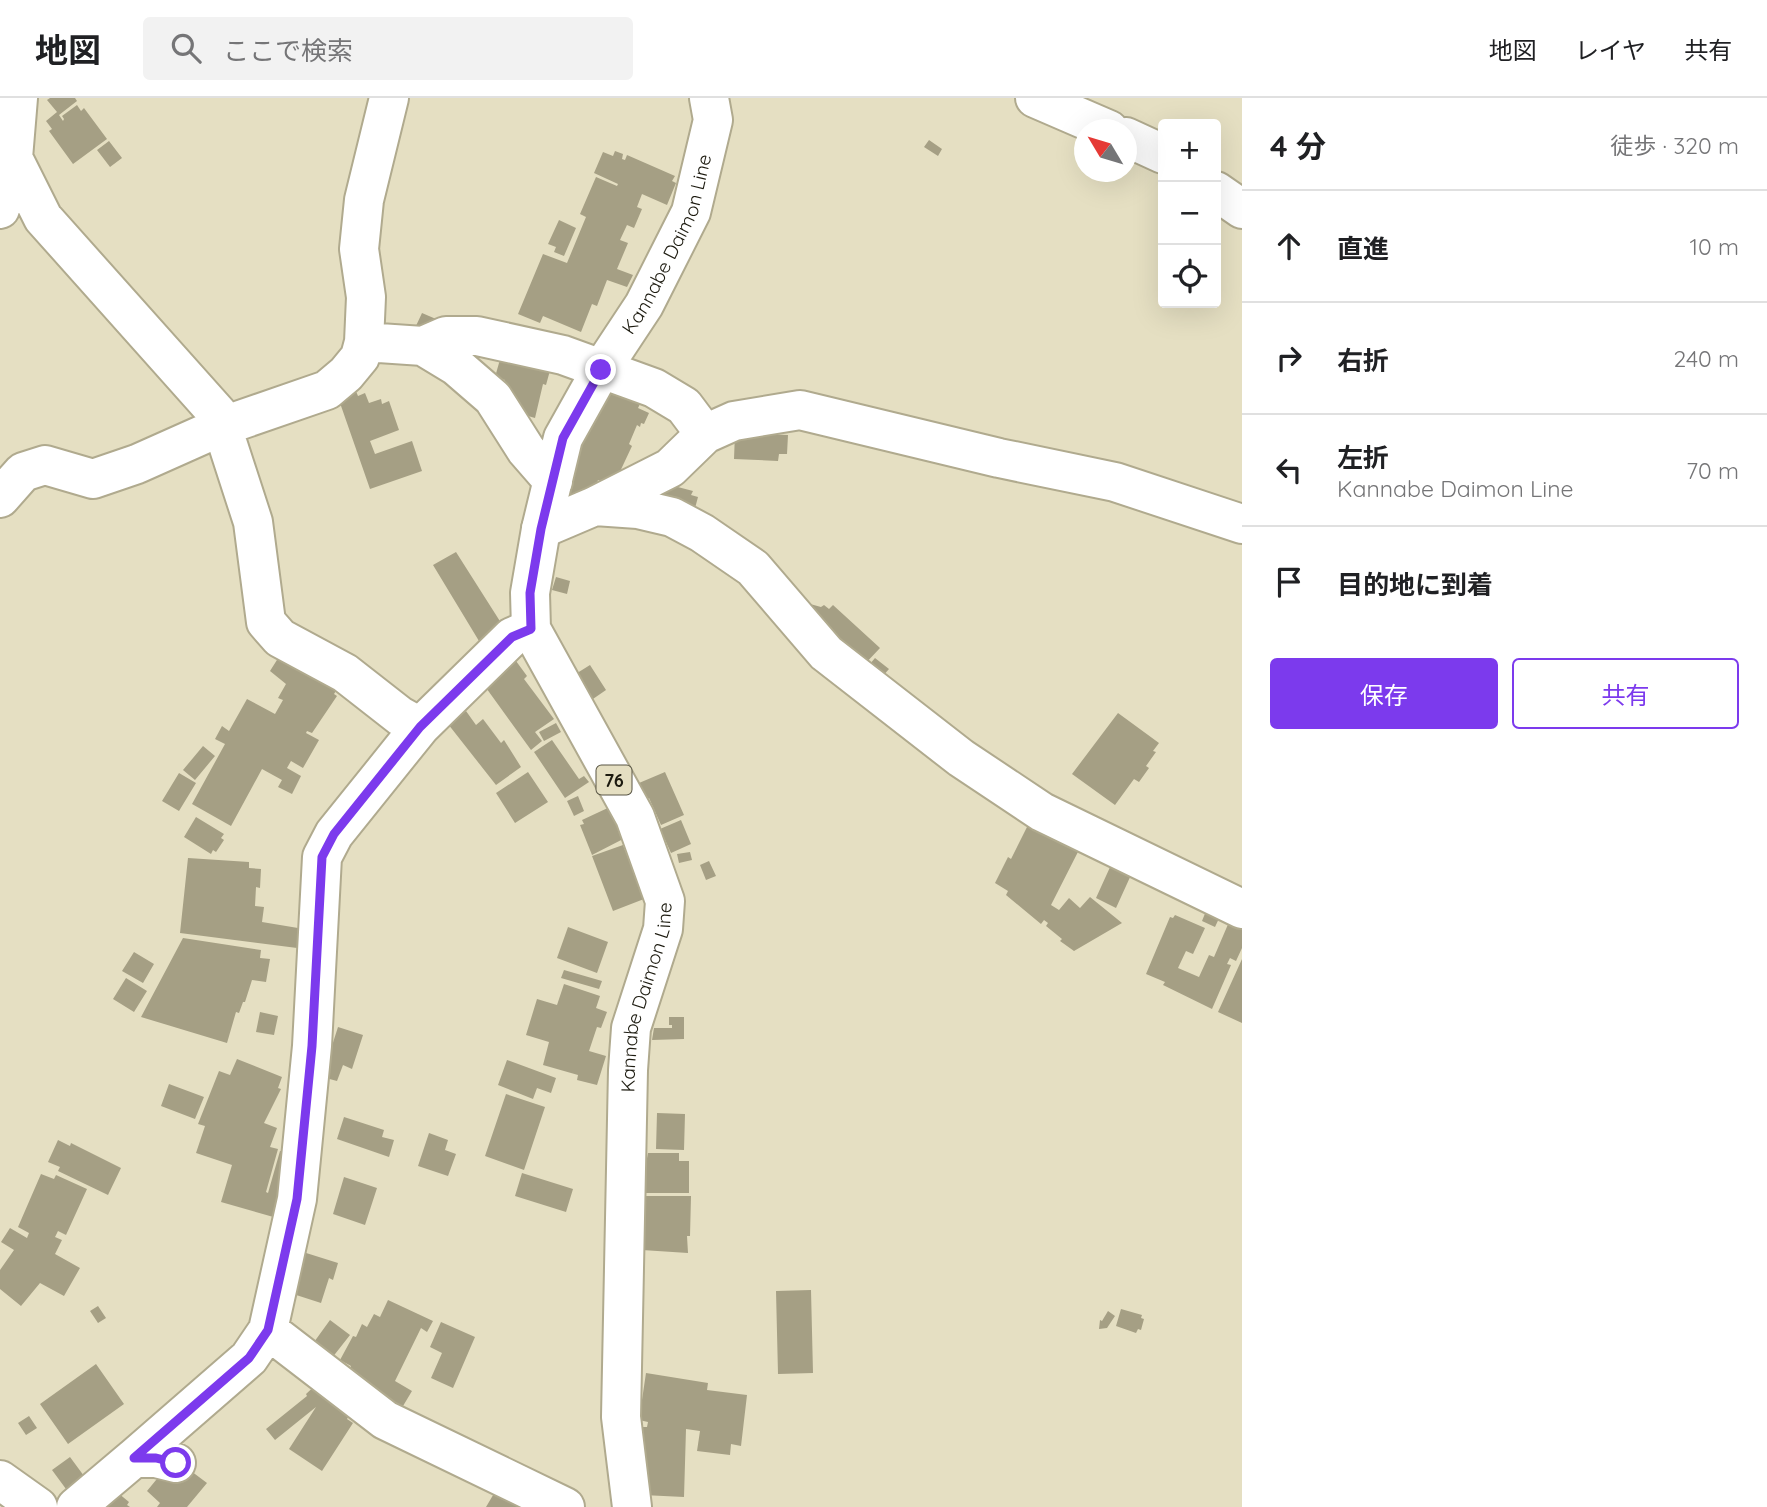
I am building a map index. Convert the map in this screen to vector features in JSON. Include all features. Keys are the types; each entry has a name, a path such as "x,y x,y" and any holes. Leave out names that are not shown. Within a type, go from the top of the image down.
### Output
{"street":[{"path":"0,209 18,98"},
{"path":"0,498 23,472 45,465 93,480 137,464 220,427 327,390 346,374 360,357 364,342 366,297 359,249 364,200 389,98"},
{"name":"Kannabe Daimon Line","path":"632,1507 621,1417 628,1070 631,1028 663,929 665,901 635,817 531,629 530,593 541,529 563,438 601,370 644,305 691,212 713,120 709,98"},
{"path":"1035,98 1084,119"},
{"path":"1137,142 1158,152"},
{"path":"7,157 43,218 218,414 220,427 240,476 253,522 266,622 280,638 345,673 400,716 420,727"},
{"path":"1221,194 1242,209"},
{"path":"423,346 446,336 477,336 563,355 654,388 684,406 705,434"},
{"path":"364,342 423,346 456,366 493,398 526,450 553,481"},
{"path":"541,529 595,506 670,468 705,434 734,421 800,410 999,458 1115,482 1242,524"},
{"path":"595,506 638,509 672,517 702,533 753,568 826,653 961,758 1042,812 1242,909"},
{"path":"76,1507 249,1358 268,1330 297,1199 312,1046 322,857 334,834 420,727 512,637 531,629"},
{"path":"268,1330 385,1420 565,1507"},
{"path":"134,1458 156,1458 176,1463"},
{"path":"0,1480 38,1507"}],"building":[{"path":"75,98 77,101 59,115 63,121 62,116 77,105 81,111 84,108 107,139 73,164 49,131 52,129 46,121 57,112 47,100"},
{"path":"929,140 942,149 938,156 924,147"},
{"path":"109,141 122,158 110,167 97,150"},
{"path":"615,151 623,154 622,159 625,160 627,155 675,176 672,181 676,183 667,205 642,194 637,207 642,209 634,228 627,225 620,240 628,243 617,269 633,275 627,287 607,280 597,306 592,304 581,332 543,316 540,323 518,314 543,254 567,263 586,217 580,214 596,177 617,186 618,184 594,173 603,152 613,156"},
{"path":"559,220 576,228 564,256 554,252 556,247 548,244"},
{"path":"422,313 450,325 415,328"},
{"path":"505,342 554,356 546,385 543,384 535,418 497,407 505,380 495,377"},
{"path":"609,374 664,414 640,404 638,408 649,413 644,424 641,423 640,427 637,425 629,444 632,446 617,478 609,484 598,480 592,497 561,502 586,427 591,428 596,418"},
{"path":"355,389 358,396 365,393 369,403 381,399 382,404 389,401 399,430 370,441 375,454 412,441 422,471 370,489 340,403"},
{"path":"735,433 788,435 787,454 779,454 778,461 734,459"},
{"path":"674,486 693,491 691,495 698,497 694,512 645,502"},
{"path":"456,552 503,626 479,641 433,565"},
{"path":"556,577 570,581 567,594 552,590"},
{"path":"792,599 821,607 824,605 829,609 833,605 880,648 863,666"},
{"path":"282,652 339,686 334,694 337,696 312,733 306,733 319,740 303,768 291,761 287,768 301,776 292,794 278,787 282,780 262,769 231,826 192,804 225,744 215,739 222,726 229,731 247,699 275,714 283,700 278,698 286,684 270,671"},
{"path":"875,658 889,669 881,678 864,671"},
{"path":"516,661 527,676 524,679 554,719 535,732 542,741 531,750 484,685"},
{"path":"590,665 606,690 590,701 574,675"},
{"path":"466,711 476,725 483,719 501,743 504,740 521,767 496,785 448,724"},
{"path":"1118,713 1159,743 1146,766 1149,768 1139,782 1134,779 1115,805 1072,774"},
{"path":"556,723 561,732 544,741 539,732"},
{"path":"552,740 579,779 584,776 589,782 565,798 534,752"},
{"path":"203,746 215,756 195,780 183,770"},
{"path":"528,772 548,802 515,823 496,793"},
{"path":"665,772 684,815 661,825 639,783"},
{"path":"179,773 196,783 179,811 162,801"},
{"path":"578,796 584,811 574,816 567,801"},
{"path":"612,806 627,837 592,855 580,825 584,824 582,820"},
{"path":"196,817 224,834 221,838 224,840 216,852 213,850 211,854 184,837"},
{"path":"1031,819 1082,844 1051,905 1059,910 1069,898 1080,908 1090,897 1122,923 1074,951 1046,926 1048,923 1044,920 1041,924 1006,895 1008,891 995,883 1008,857 1011,859"},
{"path":"681,820 691,844 671,853 660,829"},
{"path":"623,845 644,899 613,911 592,856"},
{"path":"690,852 692,860 679,863 677,854"},
{"path":"188,858 249,862 249,868 261,869 255,906 264,907 262,922 298,928 298,931 307,933 305,949 180,933"},
{"path":"709,861 716,876 706,880 700,865"},
{"path":"1111,865 1131,875 1116,908 1096,898"},
{"path":"1208,906 1222,912 1215,927 1202,921"},
{"path":"1175,915 1205,928 1193,954 1186,951 1178,968 1199,977 1209,955 1214,957 1232,915 1242,919 1242,948 1236,961 1230,958 1227,964 1231,965 1212,1009 1146,974 1170,917"},
{"path":"568,927 608,942 597,973 557,958"},
{"path":"183,938 261,950 260,958 270,959 266,982 252,980 245,1002 239,1013 236,1012 227,1043 141,1017"},
{"path":"134,952 154,964 143,983 122,971"},
{"path":"1242,959 1242,1023 1218,1012"},
{"path":"564,970 602,981 599,989 561,978"},
{"path":"126,978 147,991 134,1012 113,999"},
{"path":"564,984 600,996 596,1008 607,1012 601,1028 597,1027 589,1051 606,1056 597,1085 577,1080 578,1075 543,1065 549,1042 526,1035 537,999 557,1005"},
{"path":"260,1012 278,1016 274,1035 256,1032"},
{"path":"669,1017 684,1017 684,1039 652,1040 654,1028 672,1028 672,1025 669,1025"},
{"path":"338,1027 363,1035 352,1069 343,1065 337,1081 322,1077"},
{"path":"237,1059 282,1077 278,1088 281,1089 264,1123 277,1128 270,1147 278,1149 266,1192 268,1193 280,1151 297,1153 284,1220 221,1202 232,1165 196,1153 205,1126 198,1124 219,1071 230,1075"},
{"path":"507,1060 556,1078 551,1093 537,1088 533,1099 498,1085"},
{"path":"169,1084 204,1097 195,1119 161,1106"},
{"path":"506,1094 545,1107 524,1170 485,1156"},
{"path":"657,1113 685,1114 684,1150 656,1149"},
{"path":"344,1117 384,1130 382,1137 394,1140 389,1157 337,1139"},
{"path":"429,1133 448,1140 445,1150 456,1154 448,1176 418,1166"},
{"path":"58,1140 70,1146 71,1143 121,1168 108,1195 58,1171 60,1167 48,1162"},
{"path":"648,1153 679,1153 679,1161 689,1161 689,1193 642,1193 642,1169 645,1169"},
{"path":"522,1173 573,1189 566,1212 515,1196"},
{"path":"41,1174 54,1179 56,1175 87,1189 66,1235 58,1231 55,1237 62,1240 55,1254 80,1268 64,1296 40,1283 21,1306 0,1289 0,1270 14,1250 1,1242 10,1228 27,1238 29,1233 18,1227"},
{"path":"344,1177 377,1188 365,1225 333,1214"},
{"path":"642,1196 691,1196 688,1253 642,1250"},
{"path":"303,1252 338,1263 333,1280 329,1278 321,1303 290,1293"},
{"path":"811,1290 813,1373 778,1374 776,1291"},
{"path":"388,1300 433,1321 427,1332 421,1328 395,1381 412,1391 397,1416 349,1371 351,1366 340,1360 362,1324 367,1327 374,1314 380,1317"},
{"path":"98,1306 106,1318 98,1323 90,1311"},
{"path":"1121,1309 1142,1315 1141,1318 1144,1319 1141,1330 1138,1329 1136,1333 1116,1326"},
{"path":"1108,1311 1115,1316 1107,1328 1099,1329 1100,1320 1102,1321"},
{"path":"330,1320 350,1335 328,1363 309,1349"},
{"path":"441,1322 475,1337 453,1388 431,1378 442,1353 430,1347"},
{"path":"96,1364 124,1404 68,1444 40,1404"},
{"path":"646,1373 708,1383 707,1390 747,1395 741,1446 731,1444 730,1455 697,1451 700,1431 686,1429 684,1497 643,1495 638,1427 647,1427 648,1422 639,1420"},
{"path":"321,1380 356,1406 347,1419 353,1423 322,1471 289,1449 316,1407 275,1440 266,1429 307,1396"},
{"path":"29,1416 37,1428 26,1435 18,1423"},
{"path":"70,1457 84,1476 66,1489 52,1470"},
{"path":"170,1463 183,1465 207,1483 187,1507 157,1507 160,1503 147,1491"},
{"path":"499,1485 537,1507 486,1507"},
{"path":"112,1488 129,1502 127,1505 130,1507 98,1507"}],"route":[{"path":"176,1463 156,1458 134,1458 249,1358 268,1330 297,1199 312,1046 322,857 334,834 420,727 512,637 531,629 530,593 541,529 563,438 601,370"}]}
